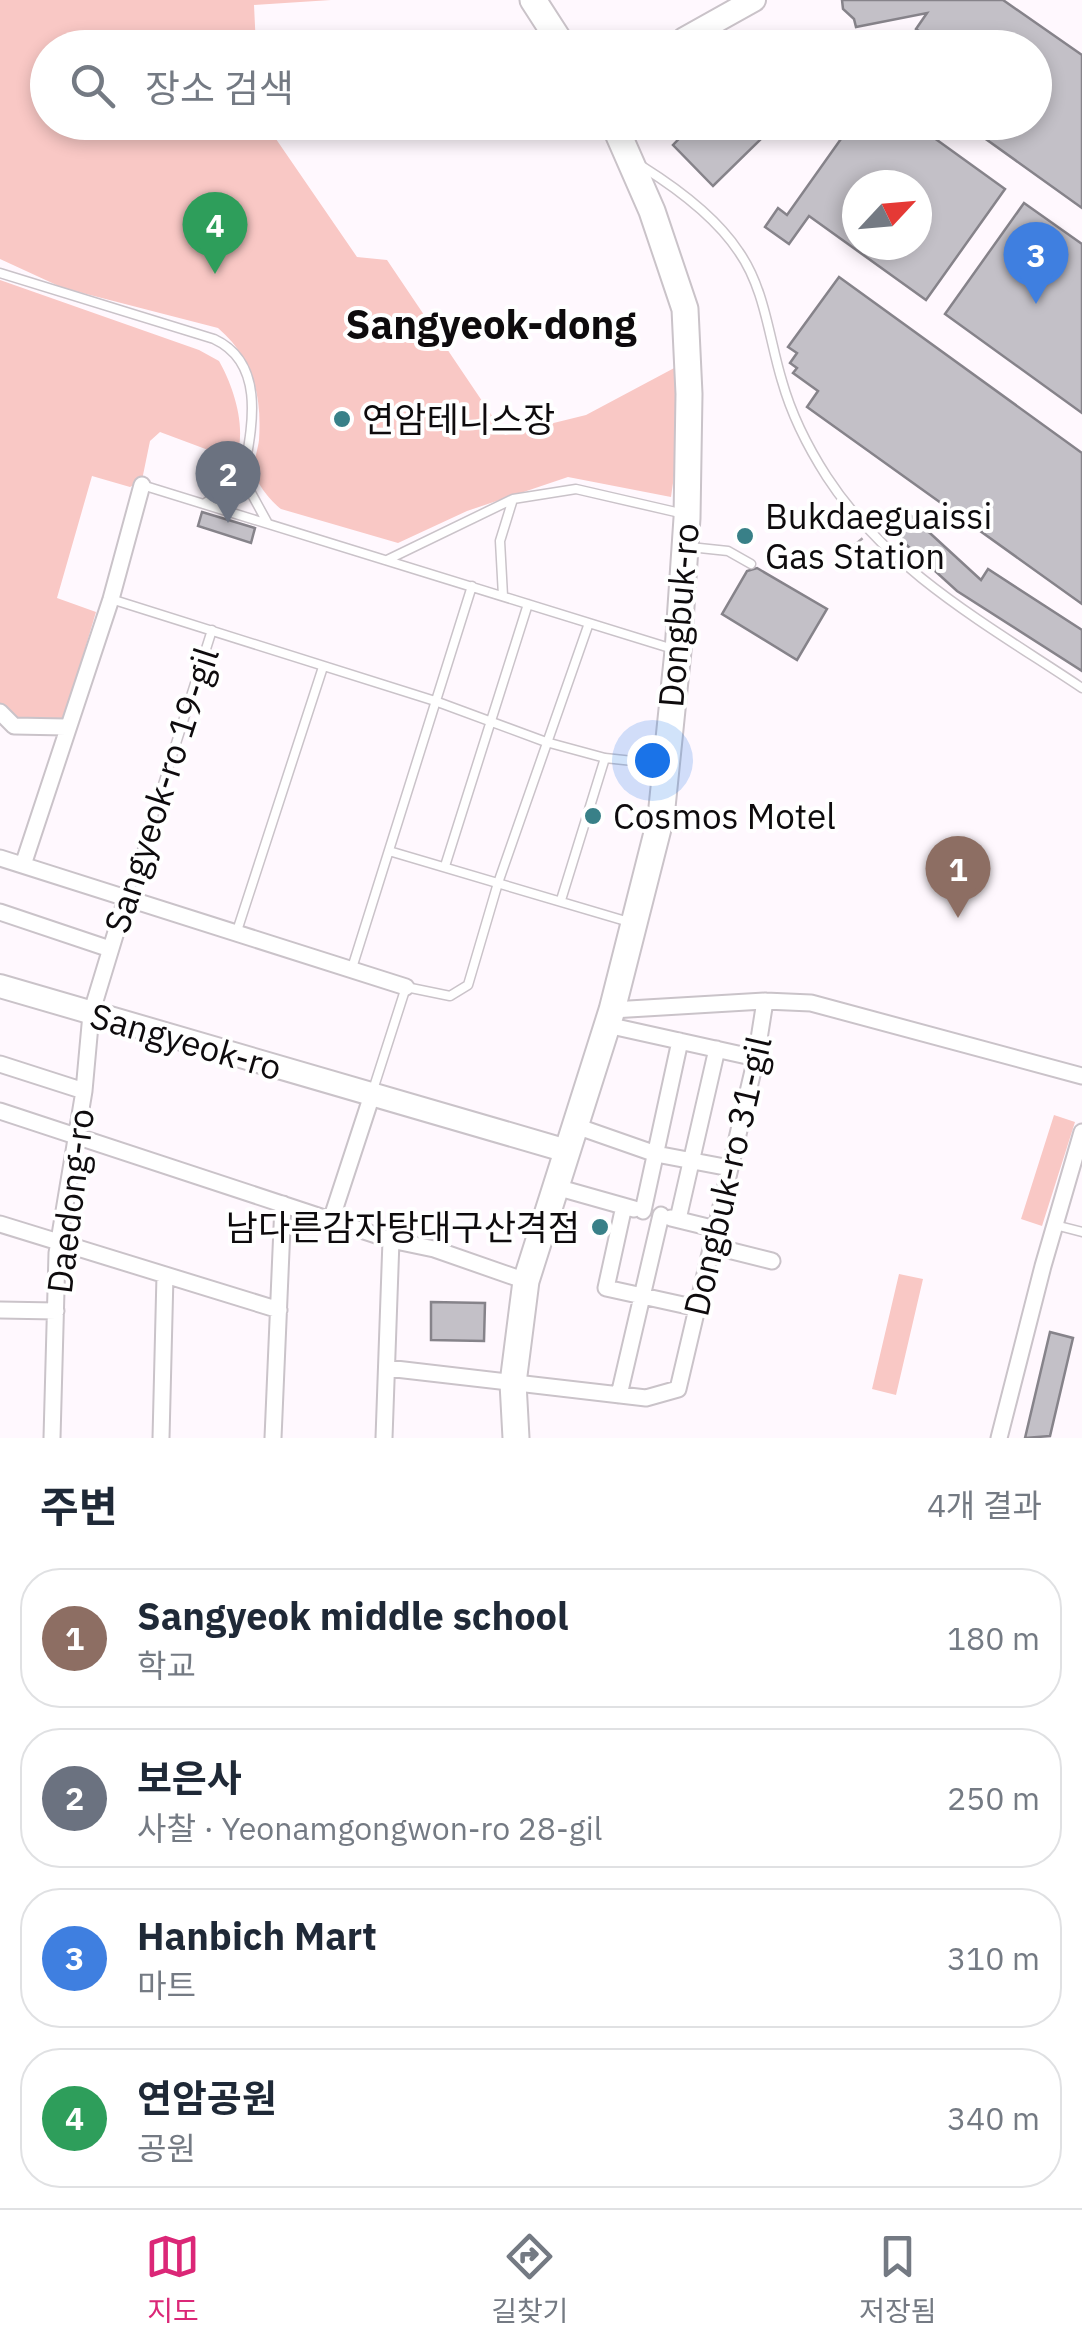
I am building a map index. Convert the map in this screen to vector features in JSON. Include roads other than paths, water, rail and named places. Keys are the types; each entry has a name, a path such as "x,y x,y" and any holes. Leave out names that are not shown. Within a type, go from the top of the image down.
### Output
{"main road":[{"path":"533,0 552,30"},
{"name":"Dongbuk-ro","path":"516,1438 513,1382 526,1281 610,1017 661,817 678,650 687,514 684,309 652,211 621,140"}],"street":[{"path":"692,30 720,0"},
{"path":"702,30 754,0"},
{"path":"23,865 111,600 142,485"},
{"path":"0,712 14,726 66,726"},
{"path":"0,858 406,987"},
{"name":"Sangyeok-ro 19-gil","path":"91,1014 126,899"},
{"name":"Sangyeok-ro 19-gil","path":"0,912 110,949"},
{"name":"Sangyeok-ro","path":"0,986 567,1151"},
{"path":"610,1017 765,1001"},
{"name":"Dongbuk-ro 31-gil","path":"513,1382 646,1398 678,1388 756,1058 765,1001 811,1004 1082,1076"},
{"name":"Daedong-ro","path":"52,1438 59,1242 84,1091 91,1014"},
{"path":"610,1017 680,1041 756,1058"},
{"path":"643,1211 680,1041"},
{"path":"618,1395 642,1297 693,1159 717,1049"},
{"name":"Daedong-ro","path":"0,1064 84,1091"},
{"path":"331,1220 372,1095"},
{"path":"0,1112 526,1281"},
{"path":"576,1126 656,1154 730,1168"},
{"path":"999,1438 1082,1132"},
{"path":"556,1187 716,1229"},
{"path":"273,1438 284,1204"},
{"path":"624,1206 606,1288 697,1308"},
{"path":"0,1224 279,1310"},
{"path":"384,1438 391,1240"},
{"path":"712,1246 772,1261"},
{"path":"161,1438 165,1275"},
{"name":"Daedong-ro","path":"0,1310 56,1312"},
{"path":"386,1368 513,1382"}],"lane":[{"path":"629,159 672,185 740,252 756,286 783,385 802,429 826,476 869,533 943,595 1082,688"},
{"path":"0,274 233,348 246,372 252,396 243,478 268,522"},
{"path":"205,503 243,478"},
{"path":"142,485 678,650"},
{"path":"387,560 513,499 576,488 687,514"},
{"path":"503,596 500,542 513,499"},
{"path":"684,546 728,551 751,564"},
{"path":"351,971 472,586"},
{"path":"111,600 435,702 546,742 604,758 664,764"},
{"path":"445,866 528,604"},
{"path":"372,1095 406,987 450,996 468,986 498,882 589,623"},
{"name":"Sangyeok-ro 19-gil","path":"126,899 212,630"},
{"path":"236,934 322,667"},
{"path":"561,900 604,758"},
{"path":"389,851 634,923"},
{"path":"1054,1226 1082,1232"}],"place":[{"name":"연암공원","path":"215,274"},
{"name":"Hanbich Mart","path":"1036,304"},
{"name":"연암테니스장","path":"342,419"},
{"name":"보은사","path":"228,523"},
{"name":"Bukdaeguaissi Gas Station","path":"745,536"},
{"name":"Cosmos Motel","path":"593,816"},
{"name":"Sangyeok middle school","path":"958,918"},
{"name":"남다른감자탕대구산격점","path":"600,1227"}],"district":[{"name":"Sangyeok-dong","path":"491,324"}]}
